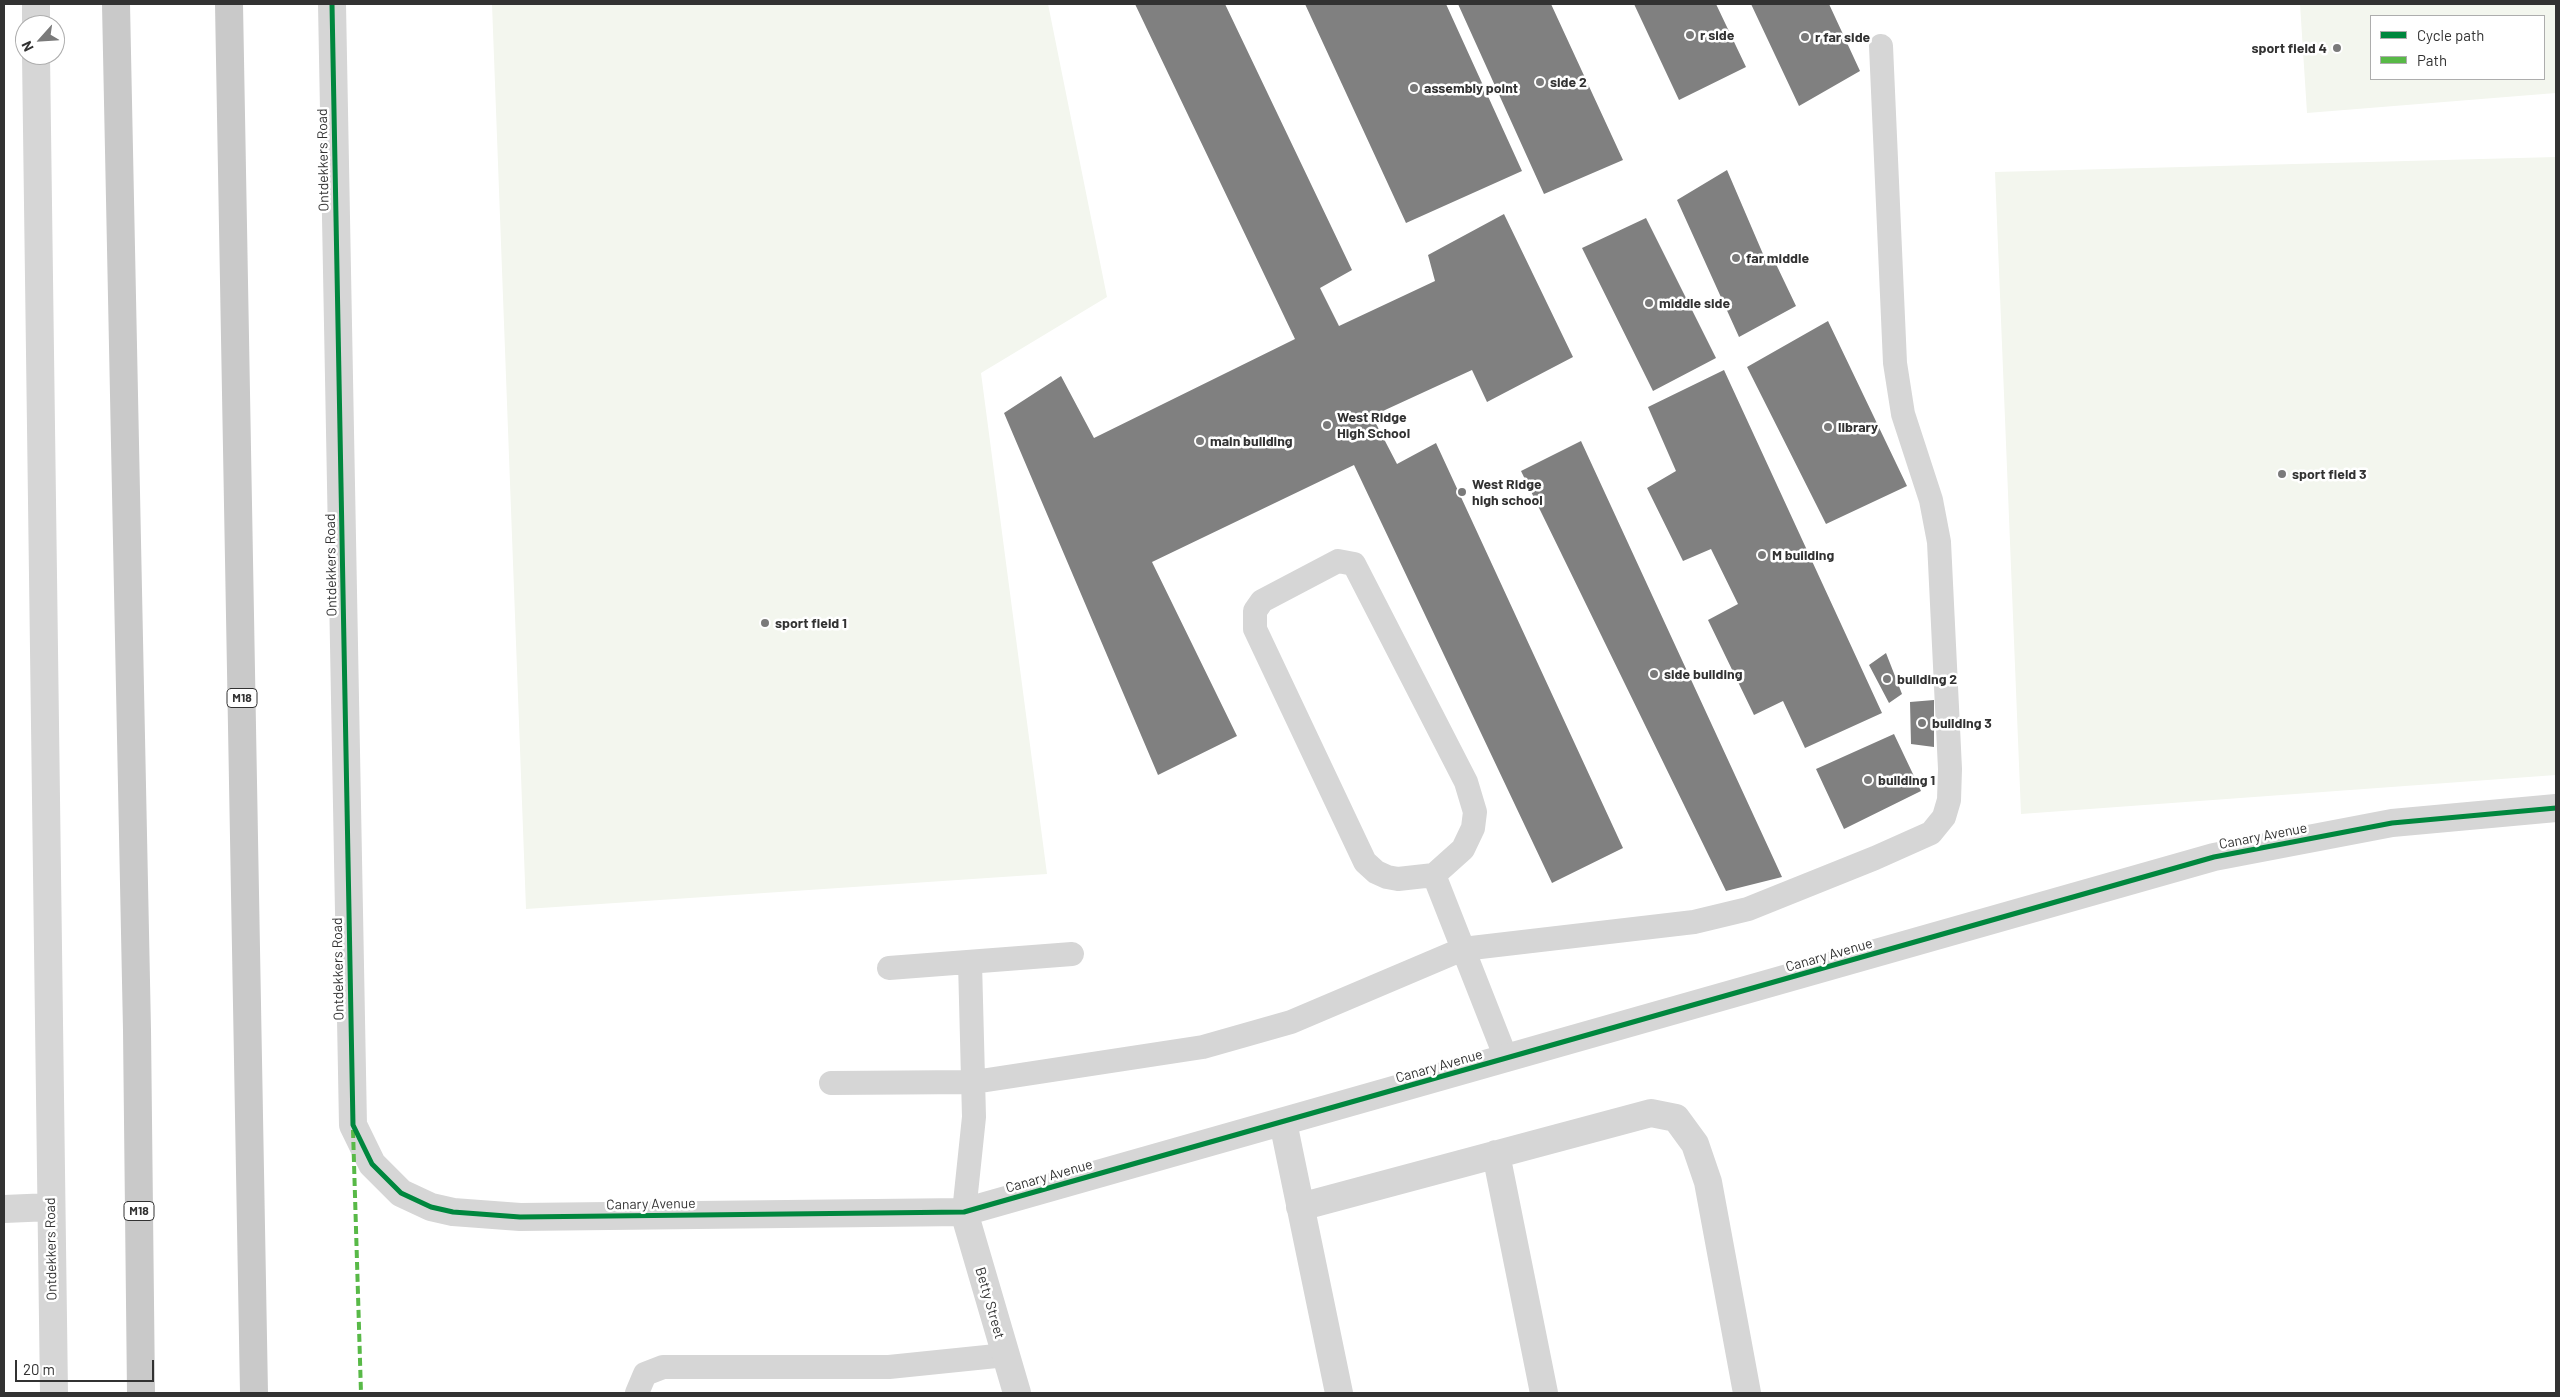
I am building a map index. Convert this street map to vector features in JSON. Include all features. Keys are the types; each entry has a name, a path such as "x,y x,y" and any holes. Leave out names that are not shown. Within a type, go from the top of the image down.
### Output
{"main road":[{"name":"M18","path":"116,4 137,1030 141,1393"},
{"name":"M18","path":"229,4 254,1393"}],"street":[{"name":"Ontdekkers Road","path":"332,4 352,1125"},
{"name":"Ontdekkers Road","path":"36,65 54,1393"},
{"name":"Canary Avenue","path":"352,1125 372,1164 401,1193 431,1207 453,1212 520,1217 964,1212 2214,858 2392,823 2556,808"},
{"path":"1300,1207 1651,1113 1676,1118 1695,1144 1708,1182 1748,1393"},
{"path":"1283,1122 1339,1393"},
{"path":"1496,1154 1544,1393"},
{"path":"4,1209 51,1207"},
{"name":"Betty Street","path":"964,1212 1017,1393"}],"lane":[{"path":"831,1083 974,1082 1203,1046 1269,1030 1463,949 1694,922 1726,916 1772,900 1931,833 1944,817 1949,800 1950,769 1939,542 1931,500 1903,414 1895,364 1882,46"},
{"path":"1338,560 1354,564 1466,782 1475,812 1473,828 1463,849 1434,875 1398,879 1387,877 1376,872 1365,862 1255,629 1255,611 1262,602 1338,560"},
{"path":"1434,875 1506,1058"},
{"path":"889,968 1072,954"},
{"path":"964,1212 974,1117 970,962"},
{"path":"637,1393 645,1374 663,1367 889,1367 1006,1355"}],"shaded area":[{"name":"sport field 1","path":"492,4 1048,4 1107,297 981,373 1047,874 526,909"},
{"name":"sport field 4","path":"2300,4 2556,4 2556,93 2307,113"},
{"name":"sport field 3","path":"2556,157 2556,775 2021,814 1995,172"}],"building":[{"name":"main building","path":"1135,4 1225,4 1352,270 1320,288 1339,326 1435,281 1428,255 1504,214 1573,357 1487,402 1472,370 1372,416 1397,464 1436,443 1623,848 1552,883 1354,465 1152,562 1237,736 1158,775 1004,413 1061,376 1094,438 1295,339"},
{"name":"assembly point","path":"1305,4 1446,4 1522,171 1406,223"},
{"name":"side 2","path":"1458,4 1551,4 1623,160 1544,194"},
{"name":"r side","path":"1634,4 1716,4 1746,67 1679,100"},
{"name":"r far side","path":"1751,4 1829,4 1860,71 1799,106"},
{"name":"far middle","path":"1727,170 1763,254 1775,262 1796,306 1739,337 1677,200"},
{"name":"middle side","path":"1646,218 1716,358 1653,391 1582,248"},
{"name":"library","path":"1828,321 1907,486 1826,524 1747,367"},
{"name":"M building","path":"1724,370 1882,713 1805,748 1783,701 1754,715 1708,620 1738,604 1711,549 1683,561 1647,488 1676,471 1648,407"},
{"name":"side building","path":"1581,441 1782,877 1726,891 1521,471"},
{"name":"building 2","path":"1886,653 1902,694 1889,703 1869,665"},
{"name":"building 3","path":"1934,700 1934,747 1911,744 1910,702"},
{"name":"building 1","path":"1894,734 1921,791 1844,829 1816,769"}],"marked path":[{"path":"353,1130 361,1393"}],"cycle path":[{"path":"332,4 353,1125 372,1164 401,1193 431,1207 453,1212 520,1217 964,1212 2214,857 2392,823 2556,808"}],"place":[{"name":"r side","path":"1690,35"},
{"name":"r far side","path":"1805,37"},
{"name":"sport field 4","path":"2337,48"},
{"name":"side 2","path":"1540,82"},
{"name":"assembly point","path":"1414,88"},
{"name":"far middle","path":"1736,258"},
{"name":"middle side","path":"1649,303"},
{"name":"West Ridge High School","path":"1327,425"},
{"name":"library","path":"1828,427"},
{"name":"main building","path":"1200,441"},
{"name":"sport field 3","path":"2282,474"},
{"name":"West Ridge high school","path":"1462,492"},
{"name":"M building","path":"1762,555"},
{"name":"sport field 1","path":"765,623"},
{"name":"side building","path":"1654,674"},
{"name":"building 2","path":"1887,679"},
{"name":"building 3","path":"1922,723"},
{"name":"building 1","path":"1868,780"}]}
